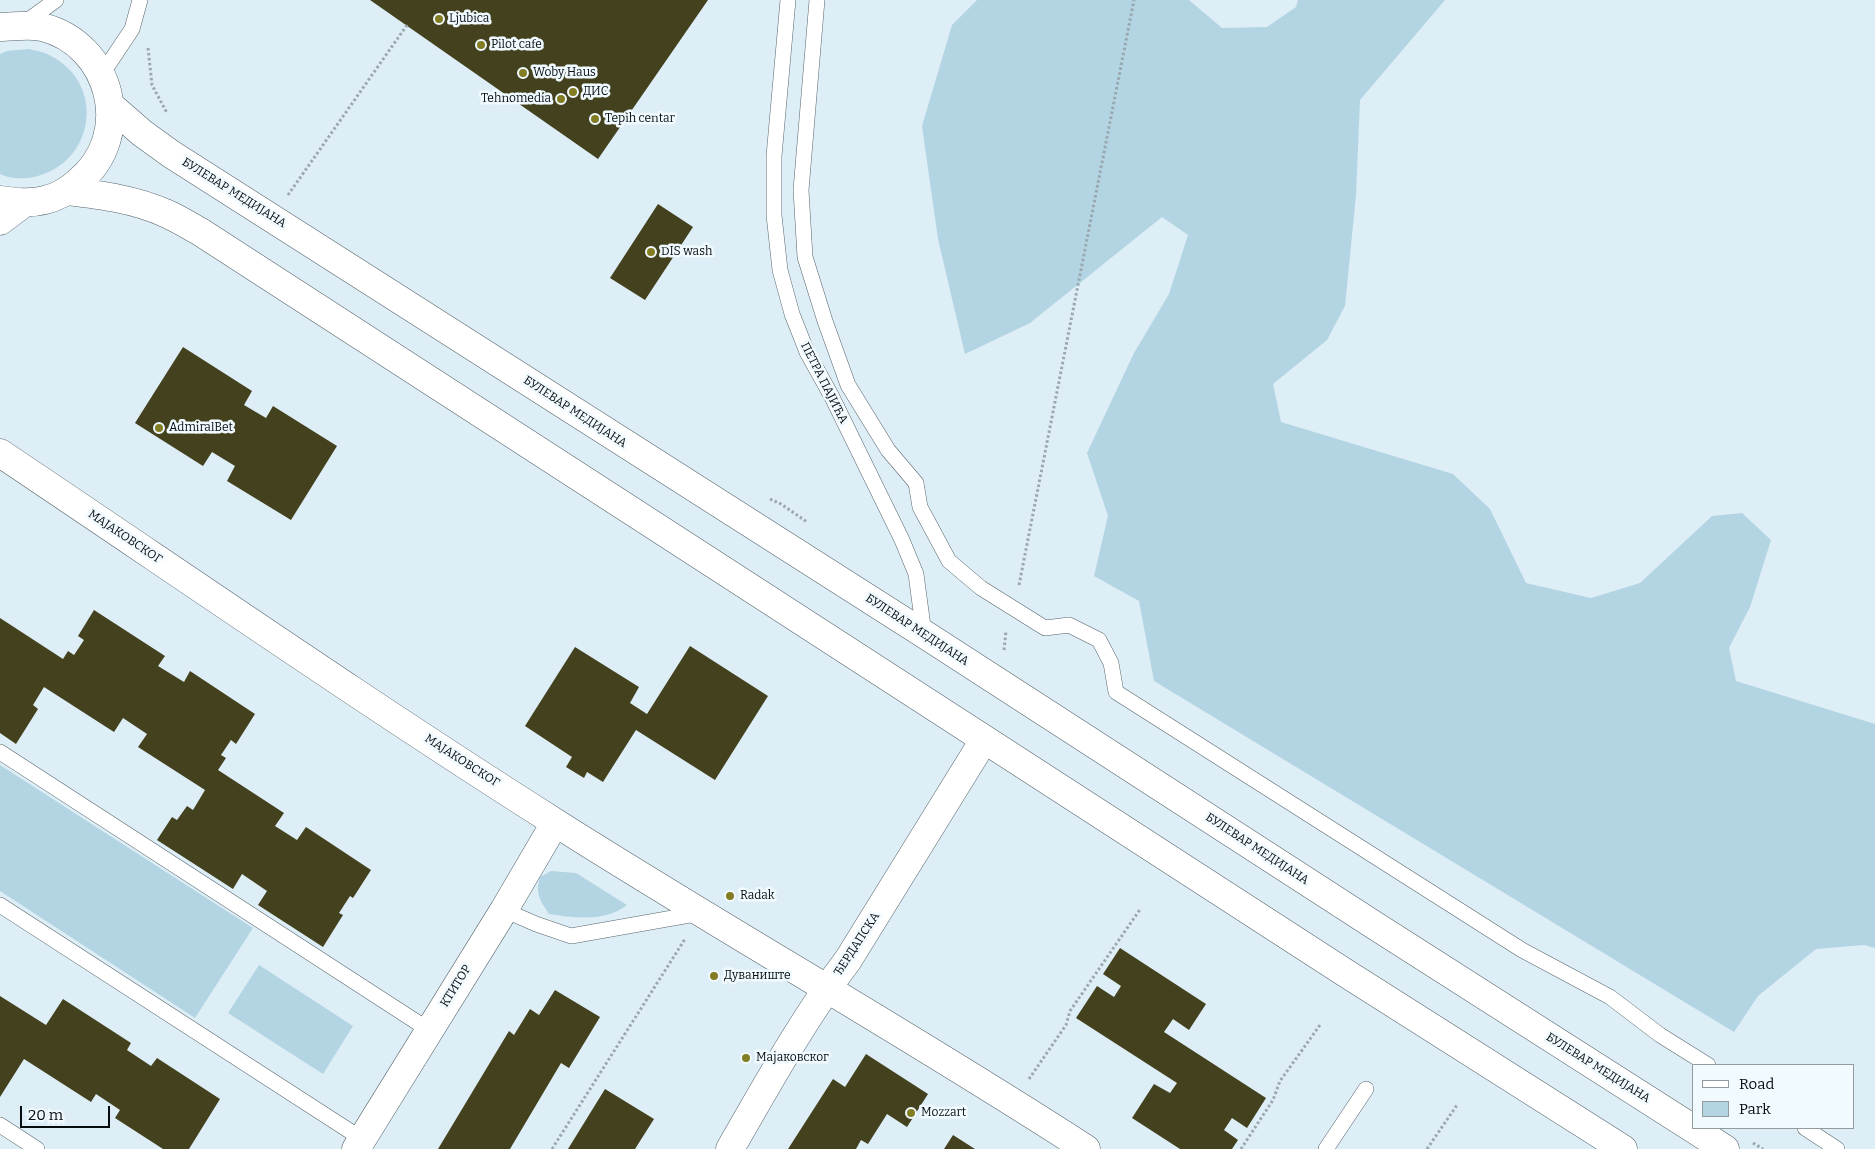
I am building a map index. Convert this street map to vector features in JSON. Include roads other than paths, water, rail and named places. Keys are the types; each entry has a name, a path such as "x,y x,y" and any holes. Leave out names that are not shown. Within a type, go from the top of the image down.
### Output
{"main road":[{"path":"0,221 12,202 46,200 67,191 87,175 101,155 109,131 111,106 102,74 91,58 77,44 60,34 41,27 6,27"},
{"name":"БУЛЕВАР МЕДИЈАНА","path":"111,106 142,133 171,154 924,634 1374,925 1692,1127"},
{"path":"67,191 115,197 164,213 199,231 984,740 1623,1149"},
{"name":"МАЈАКОВСКОГ","path":"0,453 347,687 555,822 1014,1102 1086,1149"},
{"name":"ЂЕРДАПСКА","path":"730,1149 796,1035 826,988 853,952 984,740"},
{"name":"КТИТОР","path":"359,1144 504,910 555,822"},
{"name":"БУЛЕВАР МЕДИЈАНА","path":"1695,1129 1726,1149"}],"lane":[{"path":"6,27 56,0"},
{"path":"102,74 132,29 140,0"},
{"name":"ПЕТРА ПАЈИЋА","path":"788,0 774,156 774,215 780,270 792,314 806,352 836,406 913,566 916,574 924,634"},
{"path":"816,0 801,190 805,257 848,385 888,450 916,483 920,506 949,561 981,588 1045,628 1068,625 1099,640 1112,663 1116,692 1522,950 1610,997 1660,1035 1706,1064"},
{"path":"0,752 429,1030"},
{"path":"0,905 359,1144"},
{"path":"504,910 571,936 702,913"},
{"path":"1326,1149 1366,1089"},
{"path":"0,1125 37,1149"},
{"path":"1806,1129 1836,1149"}],"place":[{"name":"Ljubica","path":"439,19"},
{"name":"Pilot cafe","path":"481,45"},
{"name":"Woby Haus","path":"523,73"},
{"name":"ДИС","path":"573,92"},
{"name":"Tehnomedia","path":"561,99"},
{"name":"Tepih centar","path":"595,119"},
{"name":"DIS wash","path":"651,252"},
{"name":"AdmiralBet","path":"159,428"},
{"name":"Radak","path":"730,896"},
{"name":"Дуваниште","path":"714,976"},
{"name":"Мајаковског","path":"746,1058"},
{"name":"Mozzart","path":"911,1113"}]}
